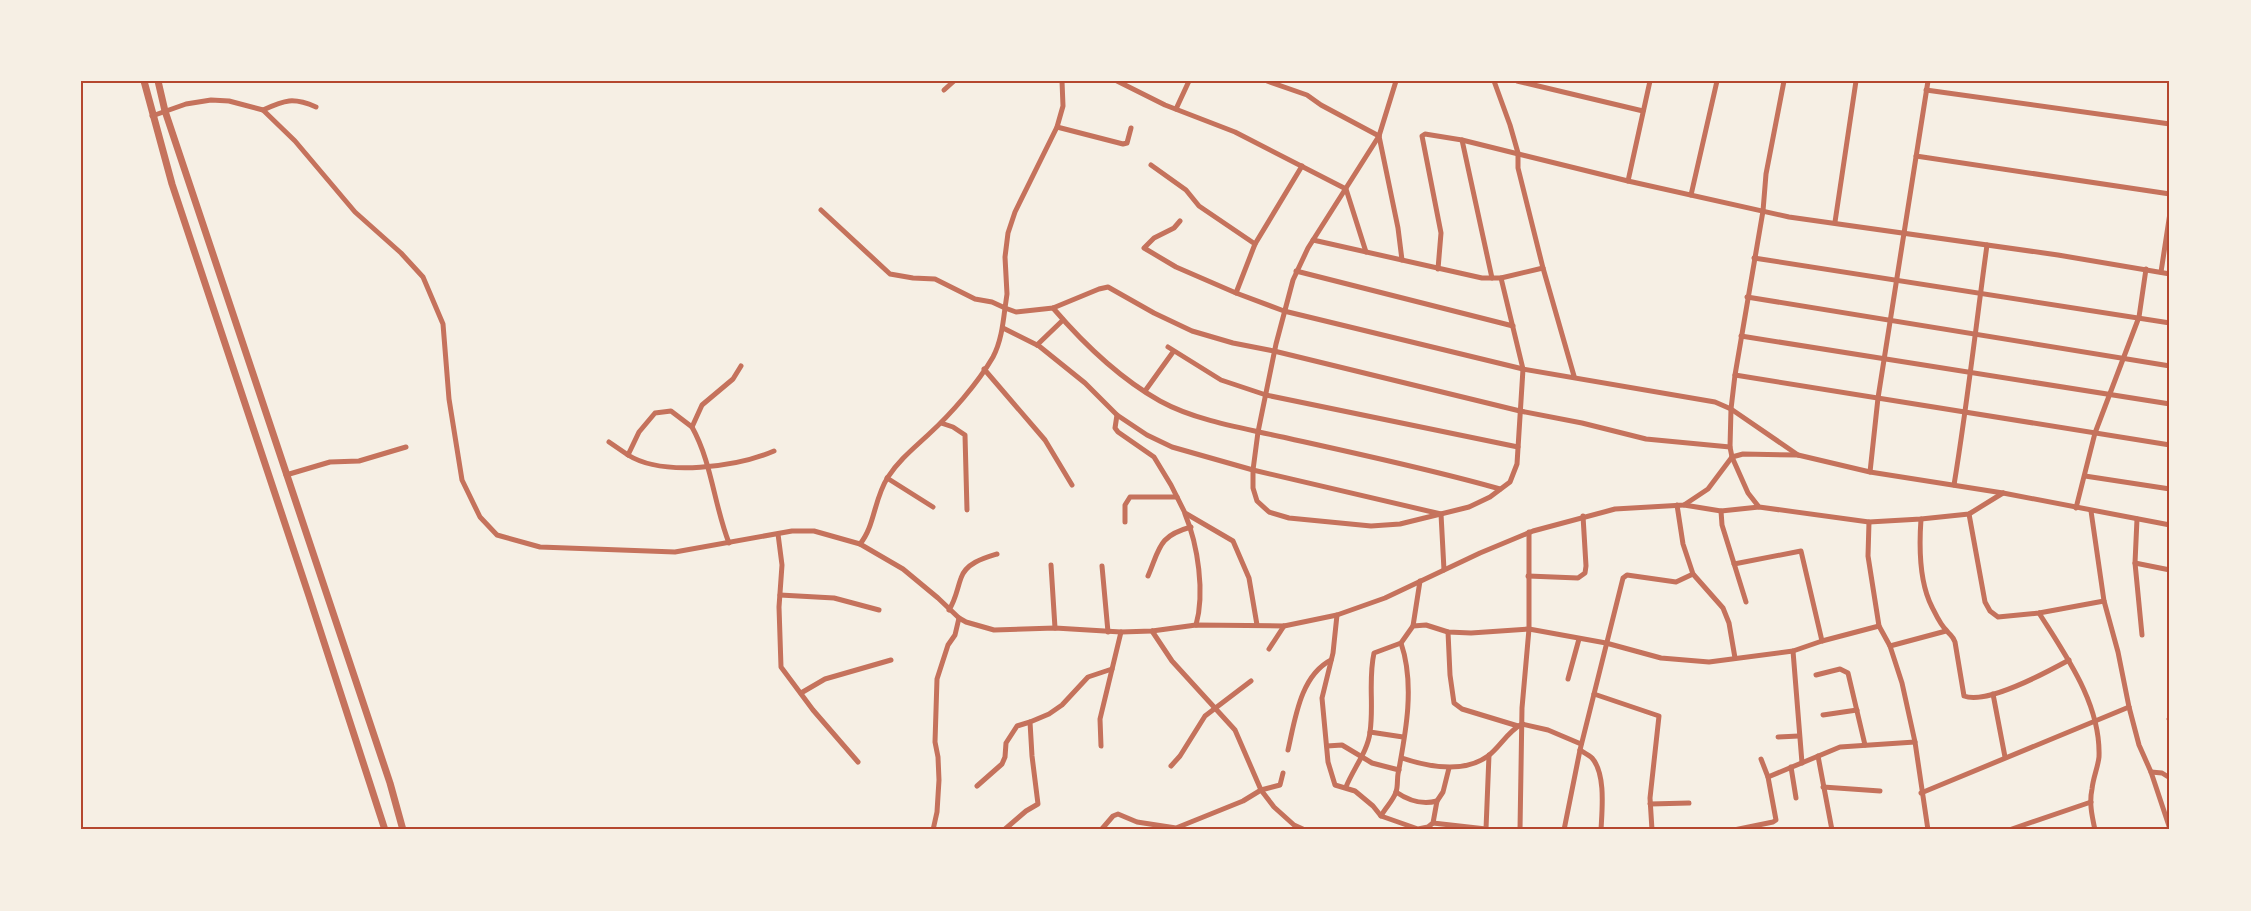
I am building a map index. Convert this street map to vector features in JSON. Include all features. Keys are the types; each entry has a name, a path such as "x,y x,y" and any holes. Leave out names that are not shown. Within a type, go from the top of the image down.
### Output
{"street":[{"path":"144,81 172,184 385,830"},
{"path":"158,81 165,111 390,783 403,830"},
{"path":"944,90 954,81"},
{"path":"860,544 868,532 887,478 940,423 994,355 1003,328 1007,294 1005,257 1008,233 1015,212 1057,127 1063,106 1062,81"},
{"path":"1117,81 1176,109 1235,132 1346,189 1366,252"},
{"path":"1176,109 1189,81"},
{"path":"1267,81 1307,94 1321,105 1379,136"},
{"path":"1396,81 1379,136 1354,173 1296,271 1274,351 1258,432 1253,470 1253,488 1257,501 1269,512 1289,518 1371,526 1400,524 1468,507 1510,482 1517,464 1523,369 1501,278"},
{"path":"1494,81 1518,153 1518,168 1543,268 1574,376"},
{"path":"1517,81 1643,111"},
{"path":"1628,181 1650,81"},
{"path":"1691,195 1718,81"},
{"path":"1759,507 1748,494 1732,457 1731,409 1747,297 1763,211 1766,174 1784,81"},
{"path":"1835,222 1856,81"},
{"path":"1870,472 1878,398 1928,81"},
{"path":"1926,90 2170,124"},
{"path":"152,116 186,104 211,100 229,101 264,110 295,141 355,212 401,253 423,277 443,324 449,399 462,480 480,518 497,535 540,547 675,552 792,531 814,531 860,544 903,569 966,622 1003,631 1055,628 1108,632 1152,631 1196,625 1284,626 1337,615 1385,598 1528,532 1615,509 1684,505 1721,511 1759,507 1869,522 1969,514 2002,493"},
{"path":"264,110 285,100 298,100 316,106"},
{"path":"1057,127 1124,144 1127,142 1131,128"},
{"path":"1438,269 1441,233 1422,136 1425,134 1462,140 1628,181 1789,217 2170,273"},
{"path":"1379,136 1398,228 1402,260"},
{"path":"1462,140 1492,278"},
{"path":"1916,156 2170,194"},
{"path":"1150,165 1186,190 1199,206 1255,244"},
{"path":"1236,293 1255,244 1302,166"},
{"path":"821,210 890,274 935,279 975,299 992,302 1016,312 1053,308 1108,287 1192,331 1233,343 1646,439 1730,447"},
{"path":"2161,272 2170,213"},
{"path":"1180,221 1174,228 1155,238 1144,248 1176,267 1236,293 1284,311 1523,369 1715,402 1731,409 1798,455"},
{"path":"1313,240 1438,269 1492,278 1543,268"},
{"path":"1954,485 1966,412 1969,373 1987,245"},
{"path":"1754,258 2170,323"},
{"path":"2076,508 2095,433 2139,317 2145,269"},
{"path":"1296,271 1513,326"},
{"path":"1747,297 2170,366"},
{"path":"1053,308 1102,358 1161,401 1203,417 1258,432 1453,475 1500,489"},
{"path":"1037,345 1064,320"},
{"path":"1003,328 1037,345 1085,383 1117,415 1147,435 1184,452 1441,514"},
{"path":"1741,336 2170,404"},
{"path":"1167,347 1221,380 1266,395 1518,447"},
{"path":"1145,391 1173,352"},
{"path":"692,427 702,405 734,379 741,366"},
{"path":"984,369 1045,440 1072,485"},
{"path":"1735,375 2170,445"},
{"path":"628,455 639,432 655,413 671,411 692,427 704,450 729,543"},
{"path":"1117,415 1115,428 1154,457 1191,527 1196,551 1200,599 1200,612 1196,625"},
{"path":"940,423 953,427 965,435 967,510"},
{"path":"609,442 638,461 651,465 687,468 708,467 774,451"},
{"path":"286,475 330,462 359,461 406,447"},
{"path":"1684,505 1708,489 1732,457 1743,454 1798,455 1870,472 2002,493 2170,525"},
{"path":"2085,476 2170,489"},
{"path":"887,478 933,507"},
{"path":"1125,522 1125,505 1130,497 1177,497"},
{"path":"1677,505 1683,544 1693,574 1723,608 1729,623 1735,658"},
{"path":"1721,511 1722,525 1746,602"},
{"path":"2091,511 2104,601 2118,652 2129,707 2139,745 2151,772 2170,829"},
{"path":"1185,513 1233,541 1249,578 1257,625"},
{"path":"1441,514 1444,570"},
{"path":"1969,514 1985,602 1990,611 1998,617 2039,613 2104,601"},
{"path":"1528,576 1578,578 1585,573 1583,516"},
{"path":"1921,519 1922,569 1931,605 1955,642 1964,696 1971,699 1993,694 2034,678 2069,660"},
{"path":"2137,519 2135,563 2142,636"},
{"path":"1869,522 1869,556 1879,626 1890,646 1902,683 1915,742 1928,830"},
{"path":"1148,576 1162,543 1168,536 1191,527"},
{"path":"1520,830 1520,725 1529,629 1528,532"},
{"path":"778,534 782,565 779,643 781,667 813,710 858,762"},
{"path":"1734,564 1798,550 1803,553 1822,641"},
{"path":"949,610 955,600 964,572 979,560 997,554"},
{"path":"2135,563 2170,570"},
{"path":"1051,565 1055,628"},
{"path":"1102,566 1108,632"},
{"path":"1564,830 1581,747 1623,578 1627,575 1676,582 1693,574"},
{"path":"1346,787 1362,756 1370,732 1370,673 1374,653 1401,643 1413,626 1420,581"},
{"path":"780,595 834,598 879,610"},
{"path":"2039,613 2069,660 2096,721 2099,758 2091,801 2095,830"},
{"path":"1337,615 1331,660 1322,698 1331,777 1335,785 1355,791 1381,816 1418,829 1431,825 1486,830 1489,755"},
{"path":"933,830 939,780 935,732 938,679 959,618"},
{"path":"1413,626 1426,625 1448,632 1471,633 1529,629 1606,643 1661,657 1709,662 1793,651 1879,626"},
{"path":"1269,648 1284,626"},
{"path":"1152,631 1172,661 1235,730 1261,790 1274,807 1294,825 1305,830"},
{"path":"1890,646 1946,631"},
{"path":"1101,746 1100,719 1121,632"},
{"path":"1448,632 1454,703 1462,709 1548,730 1581,747 1592,758 1599,771 1603,796 1601,830"},
{"path":"1568,679 1579,639"},
{"path":"1381,816 1396,792 1402,758 1407,709 1407,678 1405,655 1401,643"},
{"path":"1793,651 1802,763"},
{"path":"801,693 825,679 891,660"},
{"path":"1288,750 1304,690 1324,663 1331,660"},
{"path":"977,786 1002,764 1006,743 1017,726 1049,714 1062,705 1088,677 1112,669"},
{"path":"1816,675 1845,670 1848,673 1865,745"},
{"path":"1171,766 1180,756 1205,716 1251,681"},
{"path":"1594,694 1659,716 1650,804 1652,830"},
{"path":"1993,694 2005,757"},
{"path":"1921,793 2129,707"},
{"path":"1823,715 1857,710"},
{"path":"1004,830 1038,804 1030,722"},
{"path":"1402,758 1449,768 1468,766 1489,755 1520,725"},
{"path":"1370,732 1403,737"},
{"path":"1778,737 1799,736"},
{"path":"1768,777 1840,747 1915,742"},
{"path":"1327,746 1342,745 1372,763 1399,770"},
{"path":"1818,756 1832,830"},
{"path":"1737,830 1776,820 1768,777 1761,759"},
{"path":"1791,767 1796,798"},
{"path":"1431,825 1449,768"},
{"path":"2151,772 2162,772 2170,778"},
{"path":"1103,829 1113,816 1118,814 1137,822 1176,828 1243,801 1261,790 1280,785 1282,773"},
{"path":"1823,787 1880,791"},
{"path":"1396,792 1406,799 1417,802 1427,804 1437,801"},
{"path":"2009,830 2091,801"},
{"path":"1650,804 1689,803"}]}
